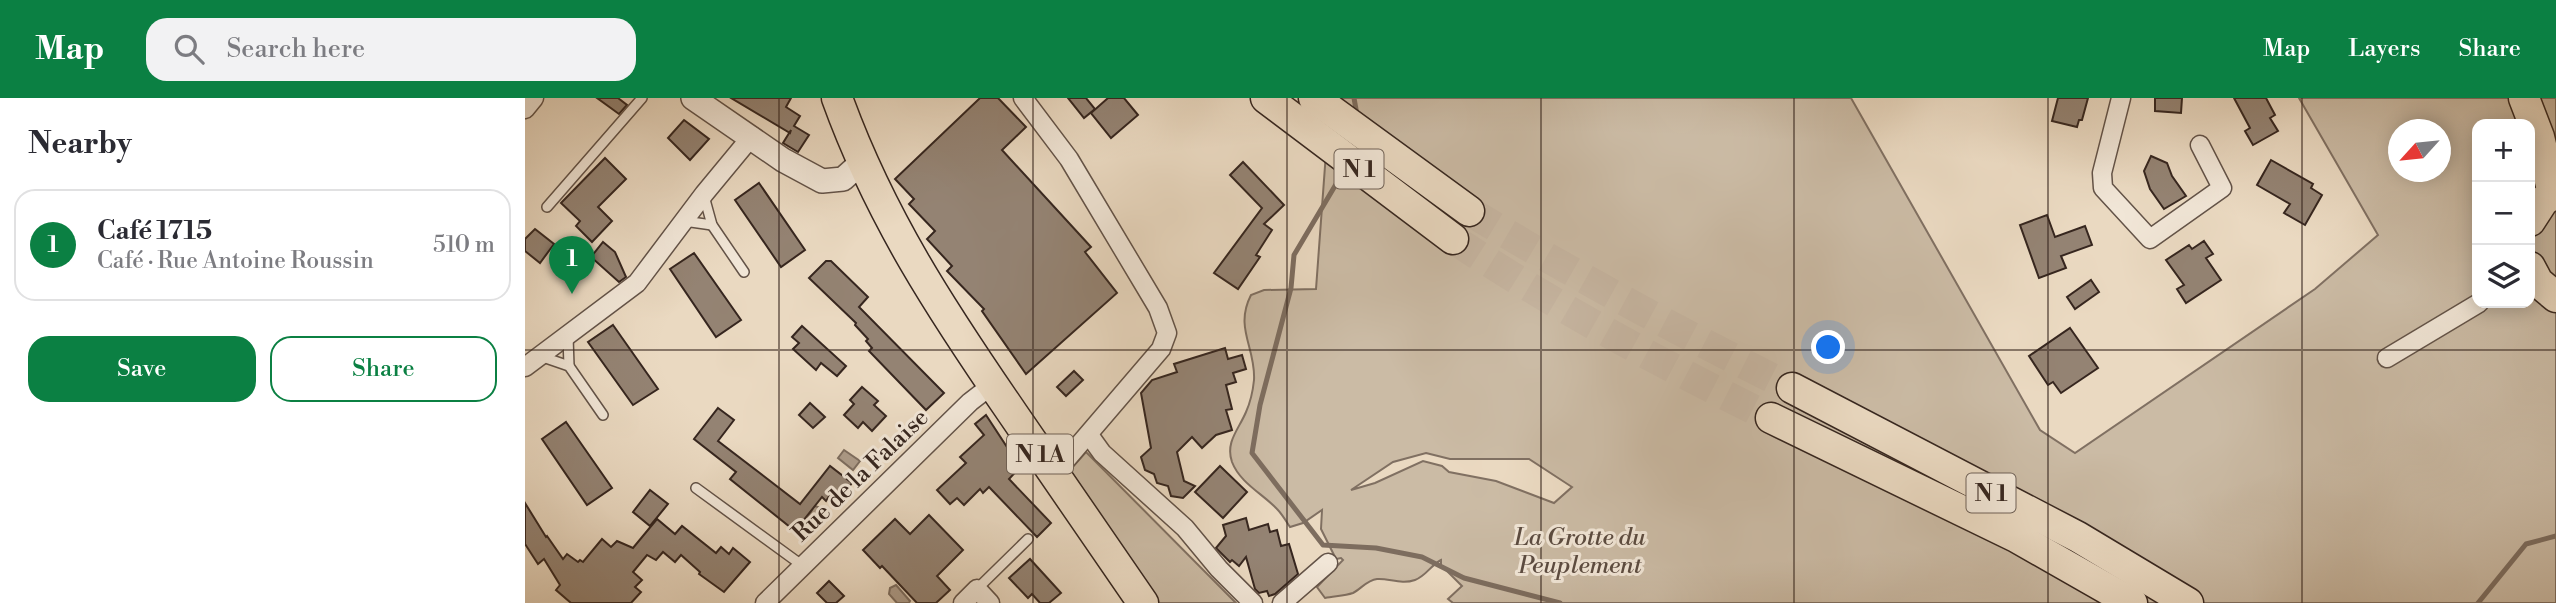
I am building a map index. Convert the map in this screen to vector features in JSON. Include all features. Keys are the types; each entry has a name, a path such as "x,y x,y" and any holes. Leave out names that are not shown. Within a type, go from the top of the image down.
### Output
{"main road":[{"name":"N 1A","path":"819,98 855,169 886,213 937,304 1143,603"},
{"name":"N 1A","path":"837,98 855,169"},
{"name":"N 1","path":"1266,98 1453,239"},
{"name":"N 1","path":"1314,98 1469,211"},
{"path":"2524,98 2539,137 2554,192 2543,201 2535,213"},
{"name":"N 1","path":"1792,388 2078,537 2188,603"},
{"name":"N 1","path":"1771,418 2016,537 2132,603"}],"street":[{"path":"525,109 534,98"},
{"path":"693,98 718,105 783,160 822,181 835,181 855,169"},
{"path":"1023,98 1069,159 1158,308 1167,333 1161,349 1053,474"},
{"path":"2120,98 2102,173 2103,188 2150,239 2222,188 2200,145"},
{"path":"525,368 637,283 752,136"},
{"path":"2387,358 2472,307"},
{"name":"Rue de la Falaise","path":"765,603 970,402 992,385"},
{"path":"1089,435 1102,453 1185,528 1219,569 1253,603"},
{"path":"1282,603 1328,563"},
{"path":"963,603 977,589 990,603"}],"lane":[{"path":"547,207 642,98"},
{"path":"704,194 712,225 744,272"},
{"path":"684,221 712,225"},
{"path":"568,335 569,366 603,415"},
{"path":"540,356 569,366"},
{"path":"696,488 803,566"},
{"path":"977,589 1028,539"}],"green space":[{"name":"La Grotte du Peuplement","path":"1330,98 1851,98 2040,430 2075,453 2315,289 2378,235 2299,98 2556,98 2556,603 1453,603 1448,599 1462,586 1441,565 1441,560 1415,580 1405,582 1377,579 1353,593 1325,598 1317,587 1343,560 1336,559 1321,529 1322,510 1303,523 1290,527 1277,509 1240,476 1230,455 1234,436 1254,384 1254,369 1245,328 1246,307 1251,295 1264,290 1316,289","holes":["1426,453 1450,459 1529,459 1572,487 1554,503 1496,481 1449,472 1442,466 1423,461 1375,483 1351,490 1393,462"]},
{"path":"1086,452 1236,603 1159,603 1070,470"}],"shaded area":[{"path":"844,450 860,461 853,470 838,458"},
{"path":"814,506 825,511 818,523 810,529 805,524"},
{"path":"896,585 909,603 897,603 889,594 890,588"}],"building":[{"path":"597,98 618,98 627,105 619,114"},
{"path":"731,98 791,98 786,107 800,116 794,126 809,135 798,152 783,143 789,133"},
{"path":"980,98 998,98 1026,127 1002,150 1091,247 1085,252 1117,293 1026,374 982,311 984,309 947,271 952,266 927,239 935,231 909,204 914,199 895,179"},
{"path":"1068,98 1086,98 1095,109 1084,118"},
{"path":"1108,98 1124,98 1138,115 1111,138 1091,113"},
{"path":"2058,98 2088,98 2082,120 2079,120 2077,127 2052,121"},
{"path":"2155,98 2182,98 2181,113 2155,111"},
{"path":"2234,98 2266,98 2275,115 2270,118 2278,131 2253,145 2245,131 2250,128"},
{"path":"684,120 709,139 690,160 668,138"},
{"path":"2151,156 2167,163 2172,176 2186,196 2164,209 2150,189 2144,171"},
{"path":"605,158 626,179 598,207 612,221 592,242 576,226 580,221 561,203"},
{"path":"2271,160 2313,184 2311,188 2322,195 2305,225 2284,213 2290,204 2257,185"},
{"path":"1243,162 1284,205 1264,224 1272,230 1256,255 1260,257 1238,289 1214,273 1262,208 1230,175"},
{"path":"759,183 805,250 781,267 735,200"},
{"path":"2047,215 2055,237 2085,226 2092,245 2061,256 2066,268 2039,278 2020,225"},
{"path":"535,229 554,244 540,263 525,251 525,239"},
{"path":"2204,241 2213,254 2206,258 2221,280 2186,303 2177,289 2184,285 2166,260 2189,245 2192,249"},
{"path":"603,242 615,252 626,277 619,282 591,257"},
{"path":"694,253 741,320 716,337 670,269"},
{"path":"826,261 831,261 868,297 859,307 944,393 926,410 869,351 872,348 866,341 868,339 856,323 809,278"},
{"path":"2091,280 2099,292 2075,309 2067,297"},
{"path":"613,325 658,389 633,405 588,342"},
{"path":"802,326 846,366 837,376 821,363 816,370 793,349 799,343 792,337"},
{"path":"2070,328 2098,368 2061,393 2053,382 2048,385 2029,356"},
{"path":"1225,348 1228,359 1242,355 1246,369 1233,373 1236,382 1226,385 1232,409 1226,410 1232,430 1216,435 1202,448 1192,437 1177,452 1184,481 1195,486 1183,498 1171,496 1168,486 1157,483 1154,474 1145,470 1141,457 1151,448 1141,393 1152,380 1177,372 1174,364"},
{"path":"1074,371 1083,380 1066,396 1057,387"},
{"path":"862,387 878,401 874,405 886,416 872,431 863,422 858,428 844,415 854,404 850,400"},
{"path":"810,403 825,417 813,428 799,415"},
{"path":"718,408 734,420 718,441 800,504 830,466 852,483 838,501 830,495 826,501 822,497 795,531 730,479 736,472 694,439"},
{"path":"986,415 1020,467 1009,479 1051,523 1037,537 989,487 983,493 980,489 964,505 957,498 950,504 937,490 966,463 960,457 984,435 975,424"},
{"path":"566,422 612,488 587,505 542,439"},
{"path":"1220,466 1247,492 1223,518 1195,492"},
{"path":"650,490 668,504 650,526 633,512"},
{"path":"525,503 563,559 567,554 578,562 583,562 602,539 611,547 617,541 633,548 657,519 675,534 682,526 716,553 721,547 729,554 733,548 750,562 724,592 699,574 700,572 681,555 675,562 663,552 656,560 647,555 633,572 642,580 635,587 641,592 631,603 571,603 556,590 560,585 544,559 538,564 525,544"},
{"path":"929,515 963,550 937,576 950,590 936,603 917,603 863,550 895,519 910,534"},
{"path":"1246,518 1249,530 1268,524 1270,532 1277,530 1281,546 1289,544 1298,574 1275,594 1269,596 1267,591 1259,593 1255,589 1246,557 1239,566 1232,560 1230,562 1216,548 1226,536 1223,525"},
{"path":"1030,559 1061,593 1049,603 1040,603 1032,594 1028,598 1009,578"},
{"path":"829,581 844,596 836,603 827,603 817,593"}],"waterway":[{"path":"1354,98 1357,115"},
{"path":"1345,169 1294,255 1291,288 1260,405 1252,453 1323,545 1376,548 1422,557 1464,578 1560,603"},
{"path":"2478,603 2526,544 2556,536"}],"tunnel":[{"path":"1469,211 1628,303 1792,388"},
{"path":"1453,239 1530,288 1609,333 1771,418"}],"place":[{"name":"Café 1715","path":"572,294"}]}
